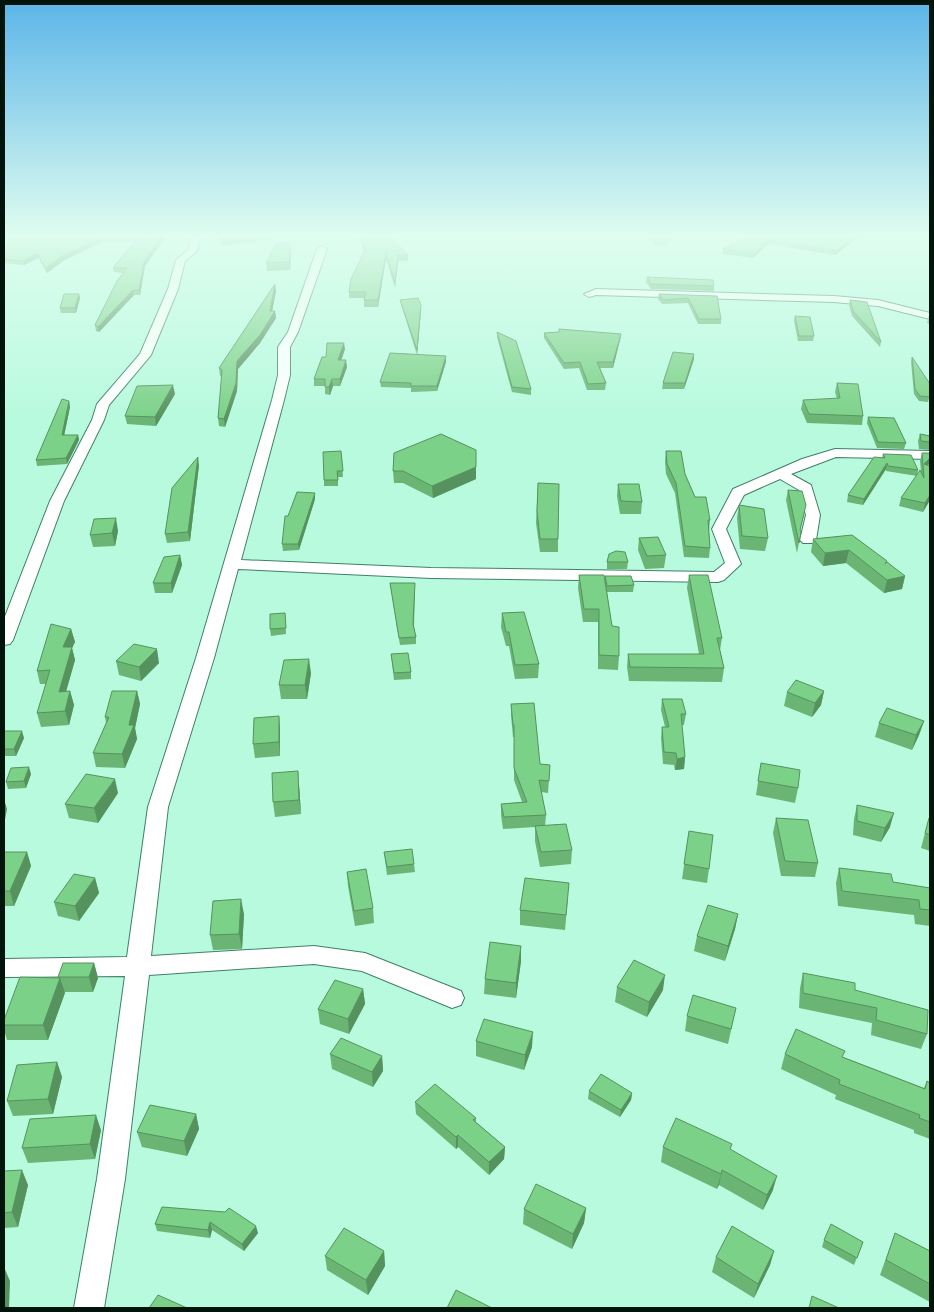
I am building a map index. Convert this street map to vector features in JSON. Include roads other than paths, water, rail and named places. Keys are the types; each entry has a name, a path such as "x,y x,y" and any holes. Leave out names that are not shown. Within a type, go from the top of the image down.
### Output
{"street":[{"path":"4,640 57,501 98,420 103,404 145,355 170,297"},
{"path":"89,1308 111,1179 158,807 205,658 278,400 284,375 284,347 293,332 305,297"},
{"path":"784,297 878,303 930,316"},
{"path":"232,564 431,573 718,577 732,564 719,529 738,492 779,473 835,453 930,455"},
{"path":"779,473 806,488 813,515 808,540"},
{"path":"4,968 137,966 314,955 365,962 452,998"}]}
